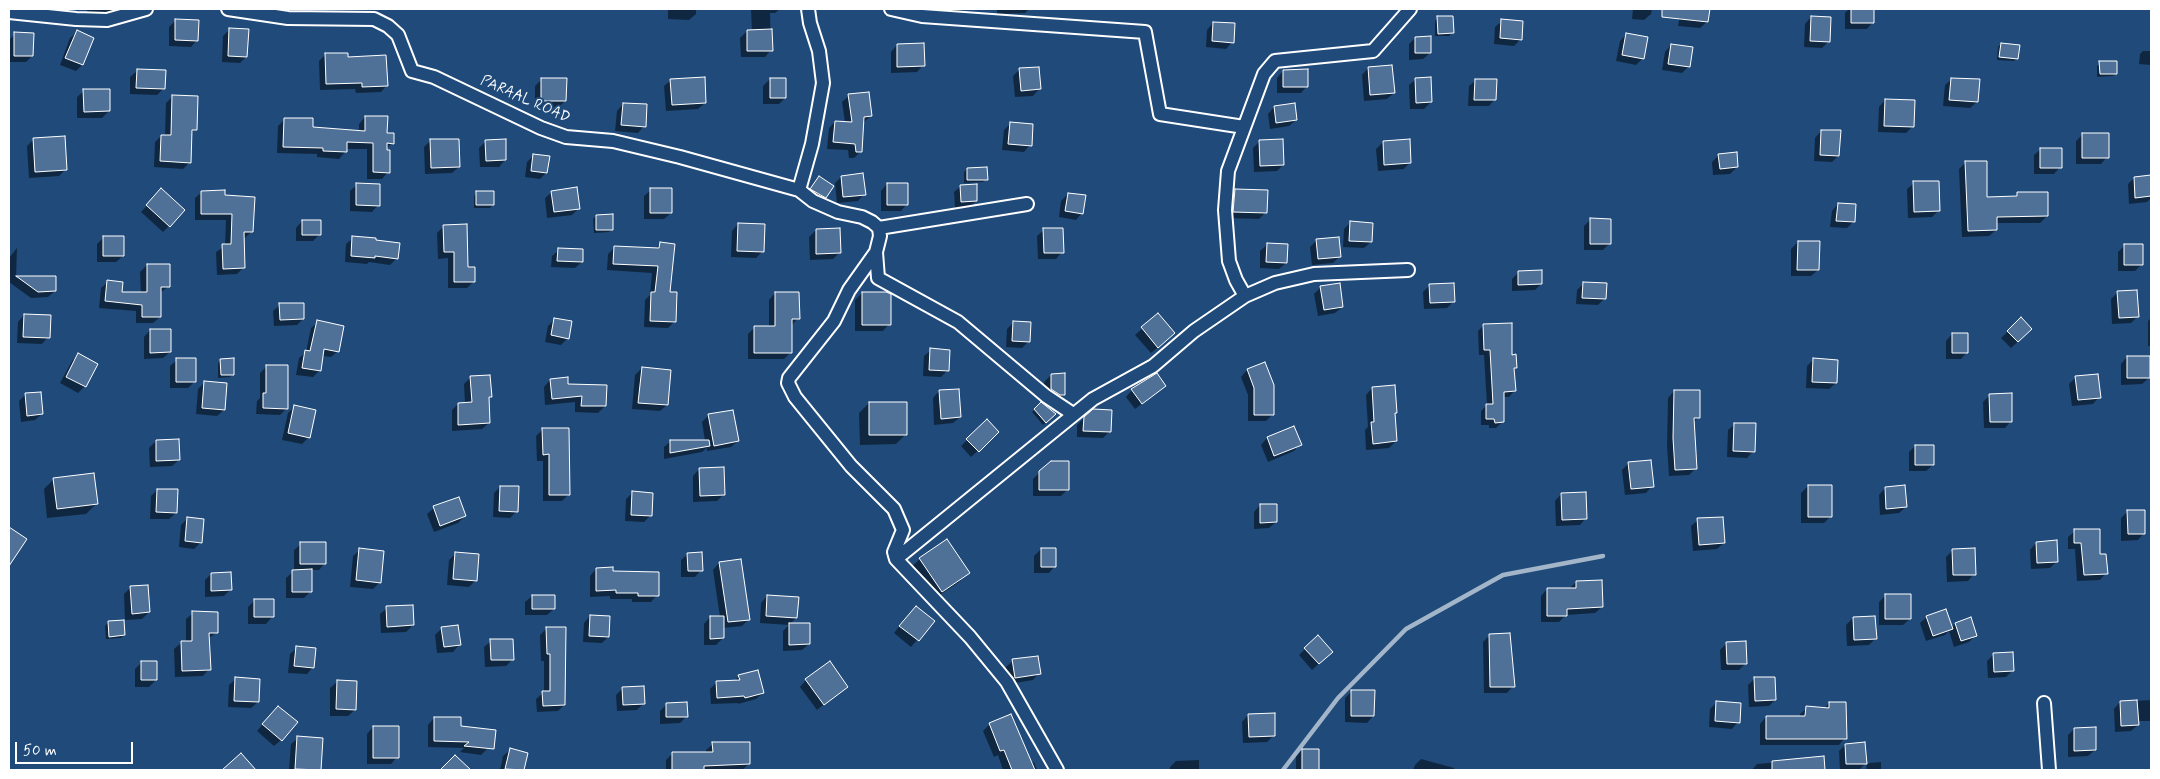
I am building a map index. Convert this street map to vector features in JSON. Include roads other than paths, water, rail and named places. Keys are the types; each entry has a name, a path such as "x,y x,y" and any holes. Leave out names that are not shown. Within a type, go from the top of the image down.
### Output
{"street":[{"path":"9,12 76,20 107,20 146,9"},
{"name":"PARAAL ROAD","path":"228,9 288,18 374,19 388,26 398,35 412,70 434,77 549,131 566,137 613,141 680,157 799,190 813,201 838,212 862,217 879,228"},
{"path":"799,190 812,144 823,83 819,51 810,23 808,9"},
{"path":"891,9 922,16 971,14 1145,32 1160,114 1244,127"},
{"path":"1245,296 1236,280 1229,261 1225,210 1228,171 1264,74 1275,61 1373,51 1410,9"},
{"path":"1027,204 879,228 880,236 876,252 878,278 958,322 1046,396 1073,414"},
{"path":"876,252 850,290 834,321 788,383 795,397 851,466 894,509 903,530 894,552 896,559 970,637 1007,682 1058,770"},
{"path":"896,559 968,502 1073,414 1093,399 1153,366 1194,331 1245,296 1275,283 1314,274 1408,270"},
{"path":"2044,703 2049,770"}],"waterway":[{"path":"1283,770 1338,698 1406,629 1503,575 1603,556"}]}
